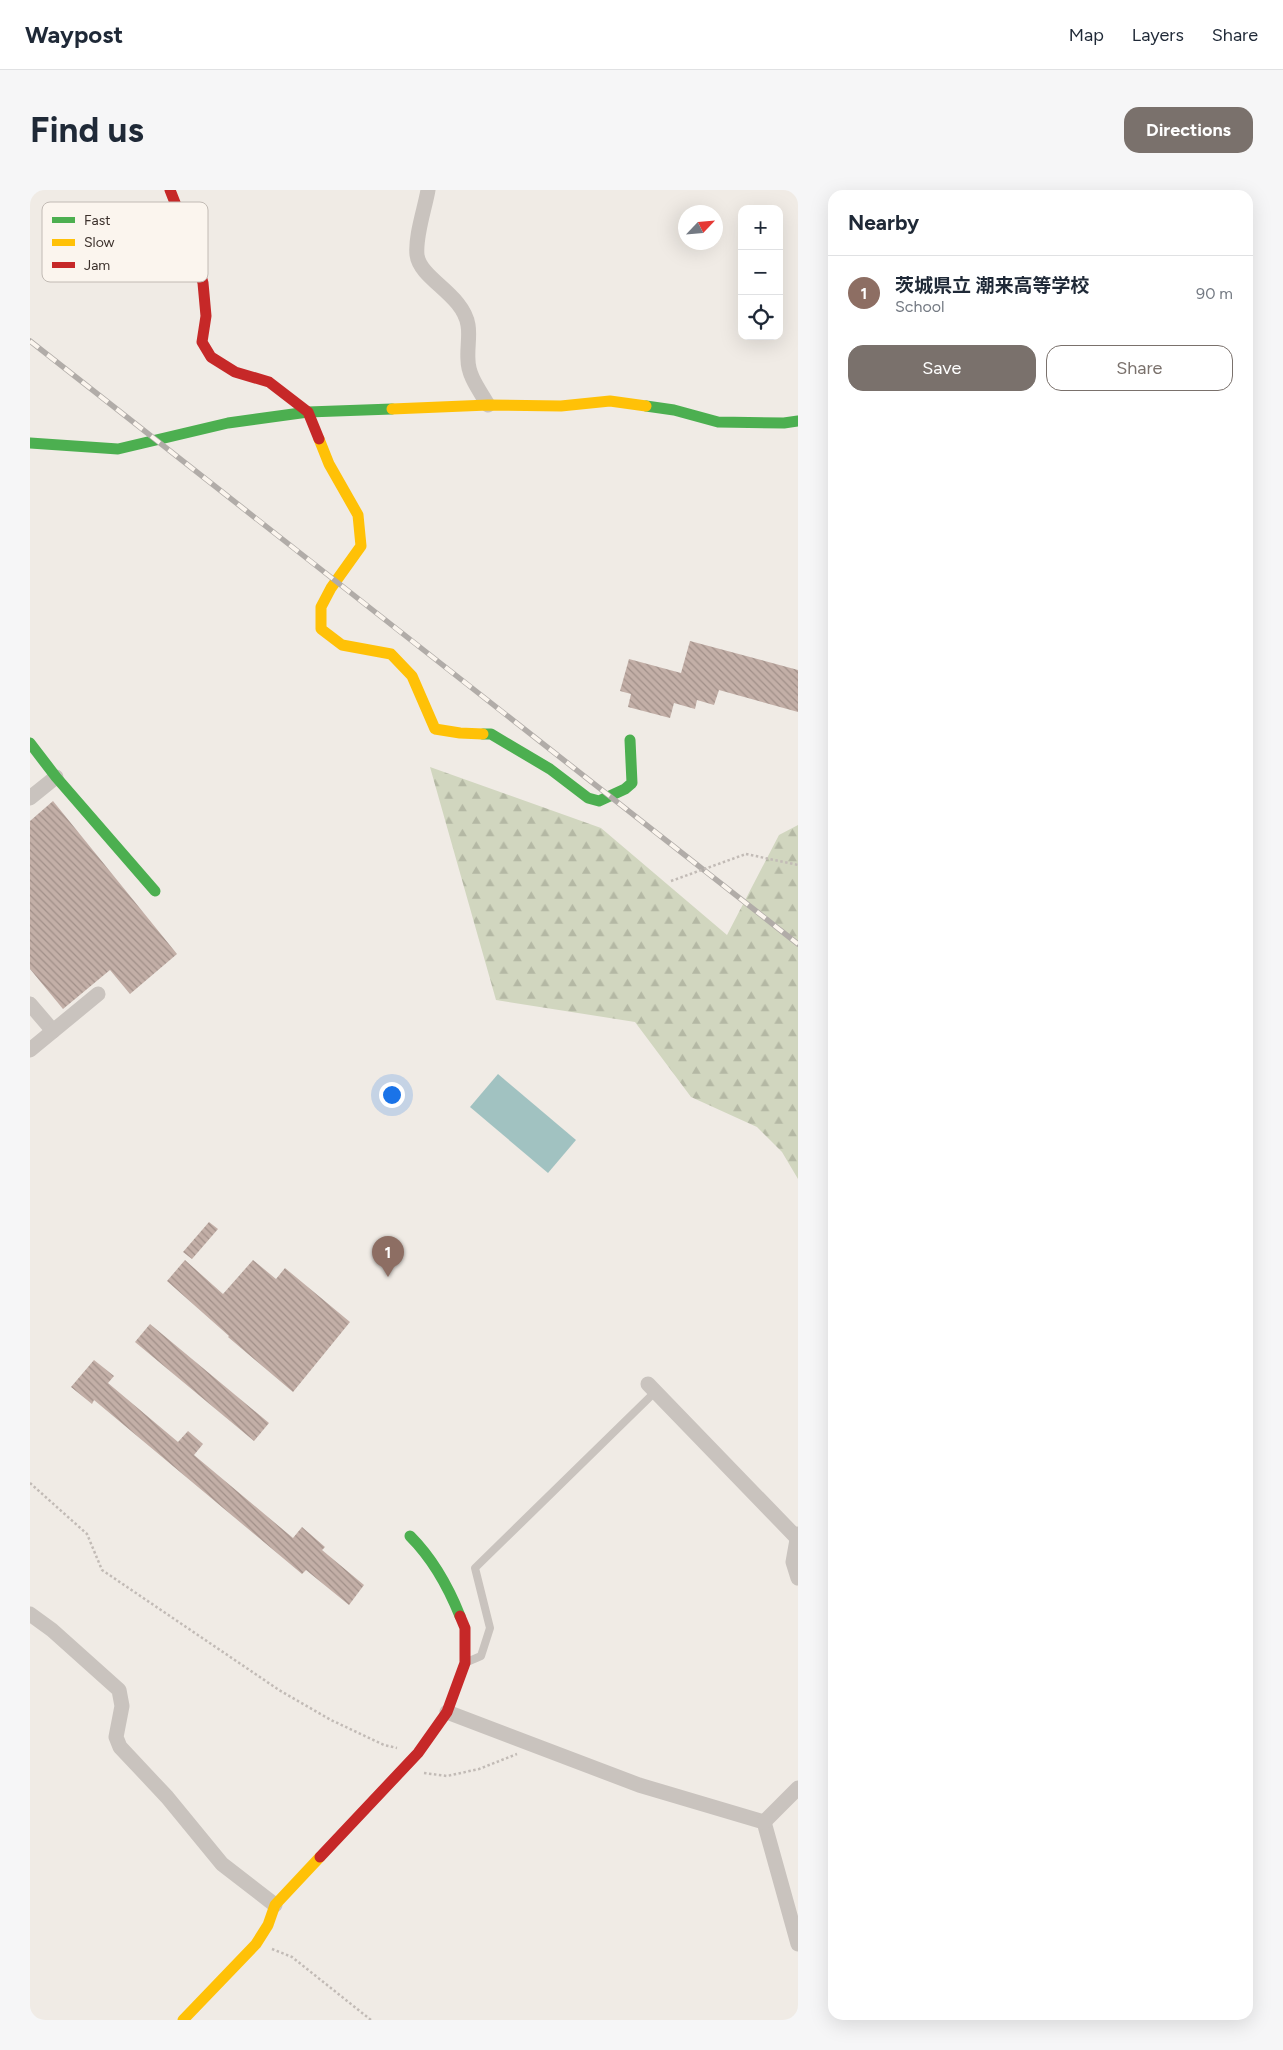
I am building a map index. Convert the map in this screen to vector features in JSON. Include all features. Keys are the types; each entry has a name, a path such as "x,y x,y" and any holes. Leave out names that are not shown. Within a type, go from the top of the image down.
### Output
{"street":[{"path":"170,190 175,202"},
{"path":"428,190 417,255 422,269 460,304 468,325 470,373 488,405"},
{"path":"203,282 206,316 202,342 211,357 235,372 269,382 308,412 329,464 358,515 361,546 331,588 322,607 321,629 342,645 391,654 412,676 435,729 460,733 491,734 550,770 588,798 599,801 625,789 632,782 630,740"},
{"path":"30,443 118,449 228,422 308,412 488,405 561,406 610,401 674,410 718,422 784,423 798,420"},
{"path":"30,743 56,777 155,891"},
{"path":"30,798 56,777"},
{"path":"30,1050 98,994"},
{"path":"30,1004 53,1032"},
{"path":"651,1388 797,1536 792,1562 798,1578"},
{"path":"183,2020 256,1944 268,1924 275,1905 404,1770 447,1712 465,1663 466,1628 450,1590 422,1548 410,1536"},
{"path":"30,1614 52,1630 119,1690 122,1706 116,1737 120,1747 167,1797 222,1864 275,1905"},
{"path":"447,1712 639,1785 764,1822"},
{"path":"764,1822 798,1788"},
{"path":"764,1822 798,1944"}],"lane":[{"path":"465,1663 481,1656 490,1628 475,1568 651,1388"}],"path":[{"path":"670,881 746,854 798,865"},
{"path":"30,1483 88,1534 102,1570 286,1694 331,1720 384,1745 418,1753"},
{"path":"404,1770 447,1776 479,1769 537,1746"},
{"path":"256,1944 292,1957 371,2020"}],"green space":[{"path":"430,767 601,828 727,935 779,835 798,825 798,1179 782,1152 757,1127 691,1097 635,1022 496,1000"}],"water":[{"path":"498,1074 576,1140 548,1173 470,1107"}],"building":[{"path":"690,641 798,670 798,712 719,690 714,705 697,700 695,709 674,703 670,718 628,707 631,694 620,691 629,659 681,673"},
{"path":"53,801 177,954 130,994 110,970 63,1009 30,969 30,821"},
{"path":"209,1222 218,1229 192,1259 183,1252"},
{"path":"185,1260 223,1294 253,1260 276,1279 285,1268 350,1322 293,1392 228,1337 167,1281"},
{"path":"150,1324 269,1423 254,1441 135,1342"},
{"path":"94,1360 114,1376 108,1383 178,1442 188,1431 203,1444 194,1455 293,1538 302,1527 325,1547 322,1550 364,1585 349,1605 306,1570 302,1574 94,1400 92,1404 71,1387"}],"railway":[{"path":"30,341 798,944"}],"traffic: fast":[{"path":"646,406 674,410 718,422 784,423 798,421"},
{"path":"30,443 118,449 228,423 308,412 392,409"},
{"path":"483,734 491,734 550,769 588,798 599,801 625,789 632,783 630,740"},
{"path":"30,743 56,777 155,891"},
{"path":"410,1536 439,1573 460,1616"}],"traffic: slow":[{"path":"392,409 488,405 561,406 610,401 646,406"},
{"path":"319,439 329,464 358,515 361,546 331,588 321,607 321,629 342,645 391,654 412,676 435,729 483,734"},
{"path":"183,2020 256,1944 268,1925 275,1905 320,1857"}],"traffic: jam":[{"path":"170,190 175,202"},
{"path":"203,282 206,316 202,342 211,357 235,372 269,382 308,412 319,439"},
{"path":"320,1857 418,1753 447,1712 465,1663 465,1628 460,1616"}],"place":[{"name":"茨城県立 潮来高等学校","path":"388,1277"}]}
